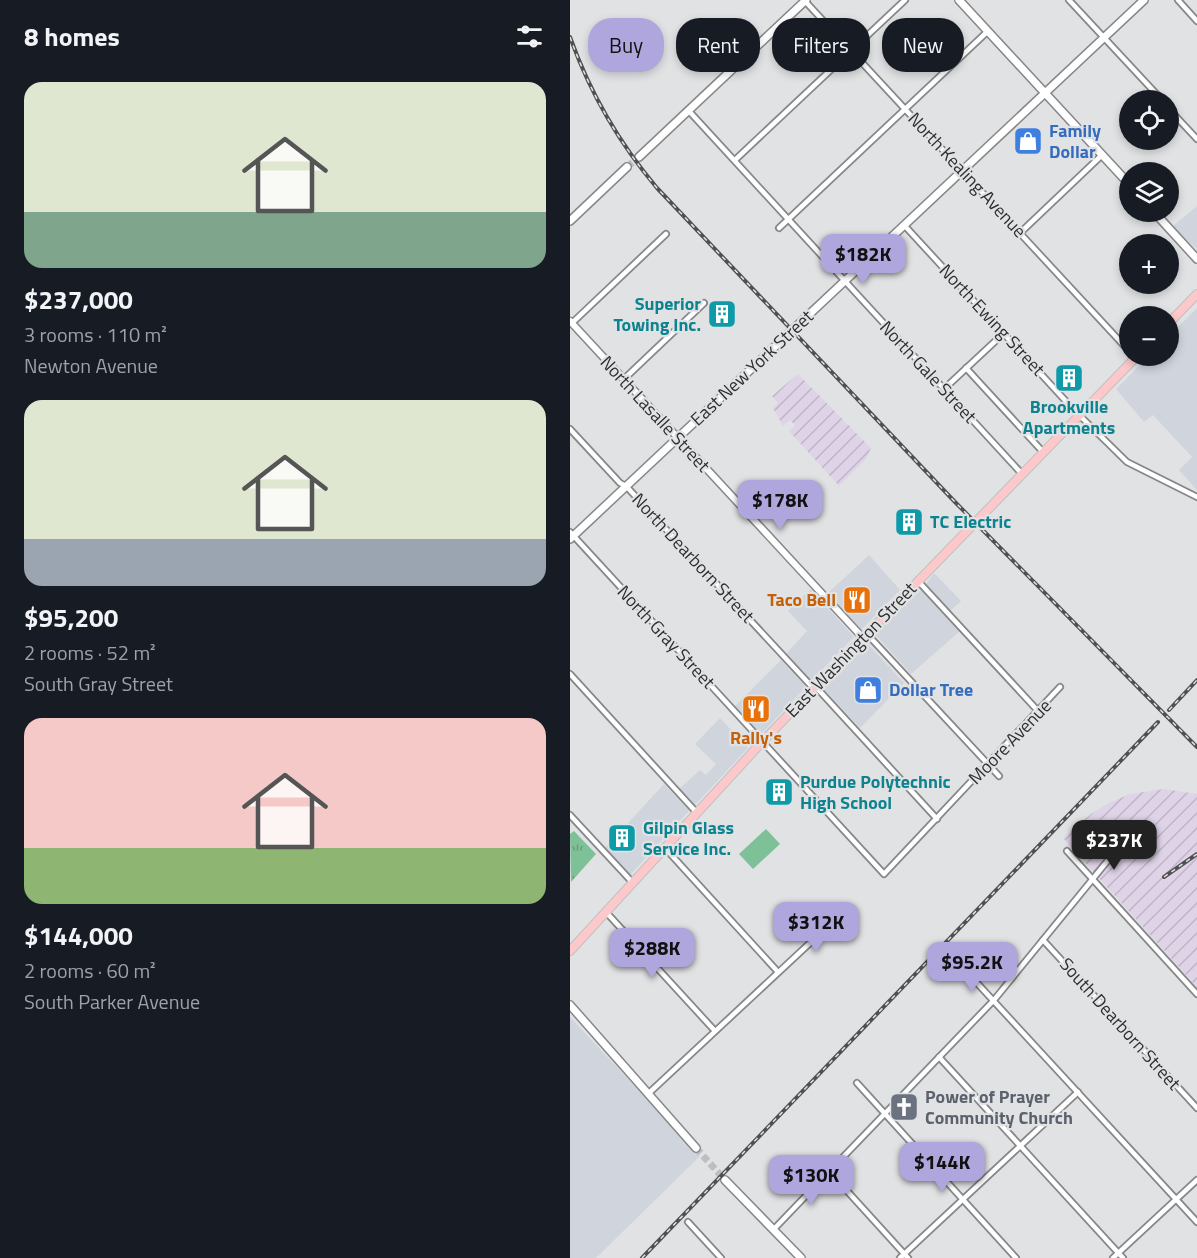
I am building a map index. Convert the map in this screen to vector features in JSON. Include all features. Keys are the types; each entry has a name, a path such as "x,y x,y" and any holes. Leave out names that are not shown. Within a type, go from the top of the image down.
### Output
{"main road":[{"path":"639,157 805,0"},
{"path":"958,0 1119,173"},
{"name":"East New York Street","path":"571,536 1144,0"},
{"path":"570,221 627,167"},
{"path":"1163,222 1197,259"},
{"path":"1179,313 1197,294"},
{"name":"East Washington Street","path":"570,951 762,741 1124,366"},
{"path":"570,1005 573,1014 698,1146"},
{"path":"727,1178 753,1203 753,1207 801,1258"}],"street":[{"name":"North Kealing Avenue","path":"805,0 822,18"},
{"path":"870,32 905,0"},
{"path":"1069,0 1153,90"},
{"path":"1178,0 1197,21"},
{"path":"778,228 988,32"},
{"name":"North Kealing Avenue","path":"870,70 1119,339"},
{"path":"735,160 828,72"},
{"name":"North Gale Street","path":"688,110 1022,474"},
{"path":"1179,120 1197,139"},
{"path":"1020,232 1102,155"},
{"name":"North Ewing Street","path":"904,225 1079,415 1127,462 1197,497"},
{"path":"571,322 666,234"},
{"path":"624,379 704,303"},
{"name":"North Lasalle Street","path":"571,322 865,636"},
{"path":"944,389 1004,333"},
{"path":"966,368 1043,452"},
{"name":"North Dearborn Street","path":"570,429 815,688"},
{"name":"North Gray Street","path":"571,536 884,874"},
{"path":"918,581 1039,712"},
{"path":"865,636 999,776"},
{"path":"570,674 697,813"},
{"name":"Moore Avenue","path":"884,874 1039,712 1060,687"},
{"path":"815,688 937,819"},
{"path":"570,815 633,884"},
{"path":"665,848 778,972"},
{"path":"774,1229 994,1000 1118,848"},
{"path":"1066,851 1197,994"},
{"path":"606,912 715,1031"},
{"path":"649,1093 840,915"},
{"name":"South Dearborn Street","path":"1043,940 1197,1108"},
{"path":"966,971 1197,1222"},
{"path":"939,1057 1123,1258"},
{"path":"857,1083 1016,1258"},
{"path":"900,1258 906,1256 962,1199 1078,1092"},
{"path":"829,1171 906,1256"},
{"path":"1113,1258 1197,1180"},
{"path":"688,1222 721,1258"}],"shaded area":[{"path":"1197,206 1197,249 1172,227"},
{"path":"1197,308 1197,490 1179,470 1192,457 1153,415 1144,422 1116,389 1139,366 1179,366 1179,326"},
{"path":"798,374 871,448 866,459 839,486 789,431 795,425 790,420 783,426 773,408 778,403 772,396"},
{"path":"869,555 900,590 862,629 856,626 827,594"},
{"path":"934,573 961,601 950,611 926,584"},
{"path":"811,589 854,637 811,681 786,654 807,631 788,611"},
{"path":"921,590 960,631 911,674 875,634"},
{"path":"867,643 904,683 860,728 823,688"},
{"path":"781,660 806,687 761,734 734,707"},
{"path":"720,718 748,748 694,806 679,789 700,770 706,775 716,764 695,744"},
{"path":"664,784 689,811 630,875 605,848"},
{"path":"1164,789 1197,794 1197,987 1063,838 1091,814 1109,803 1130,794"},
{"path":"570,1017 700,1156 596,1258 570,1258"}],"green space":[{"path":"766,829 780,844 753,869 739,854"},
{"path":"574,831 596,854 571,882 570,834"}],"tunnel":[{"path":"627,167 639,157"},
{"path":"696,1148 725,1180"}],"railway":[{"path":"570,37 596,98 630,153 657,188 955,502 1197,747"},
{"path":"1169,710 1197,680"},
{"path":"642,1258 1158,722"},
{"path":"1164,877 1197,854"}],"place":[{"name":"Family Dollar","path":"1028,141"},
{"name":"Superior Towing Inc.","path":"722,314"},
{"name":"Brookville Apartments","path":"1069,378"},
{"name":"TC Electric","path":"909,522"},
{"name":"Taco Bell","path":"857,600"},
{"name":"Dollar Tree","path":"868,690"},
{"name":"Rally's","path":"756,709"},
{"name":"Purdue Polytechnic High School","path":"779,792"},
{"name":"Gilpin Glass Service Inc.","path":"622,838"},
{"name":"Power of Prayer Community Church","path":"904,1107"}]}
